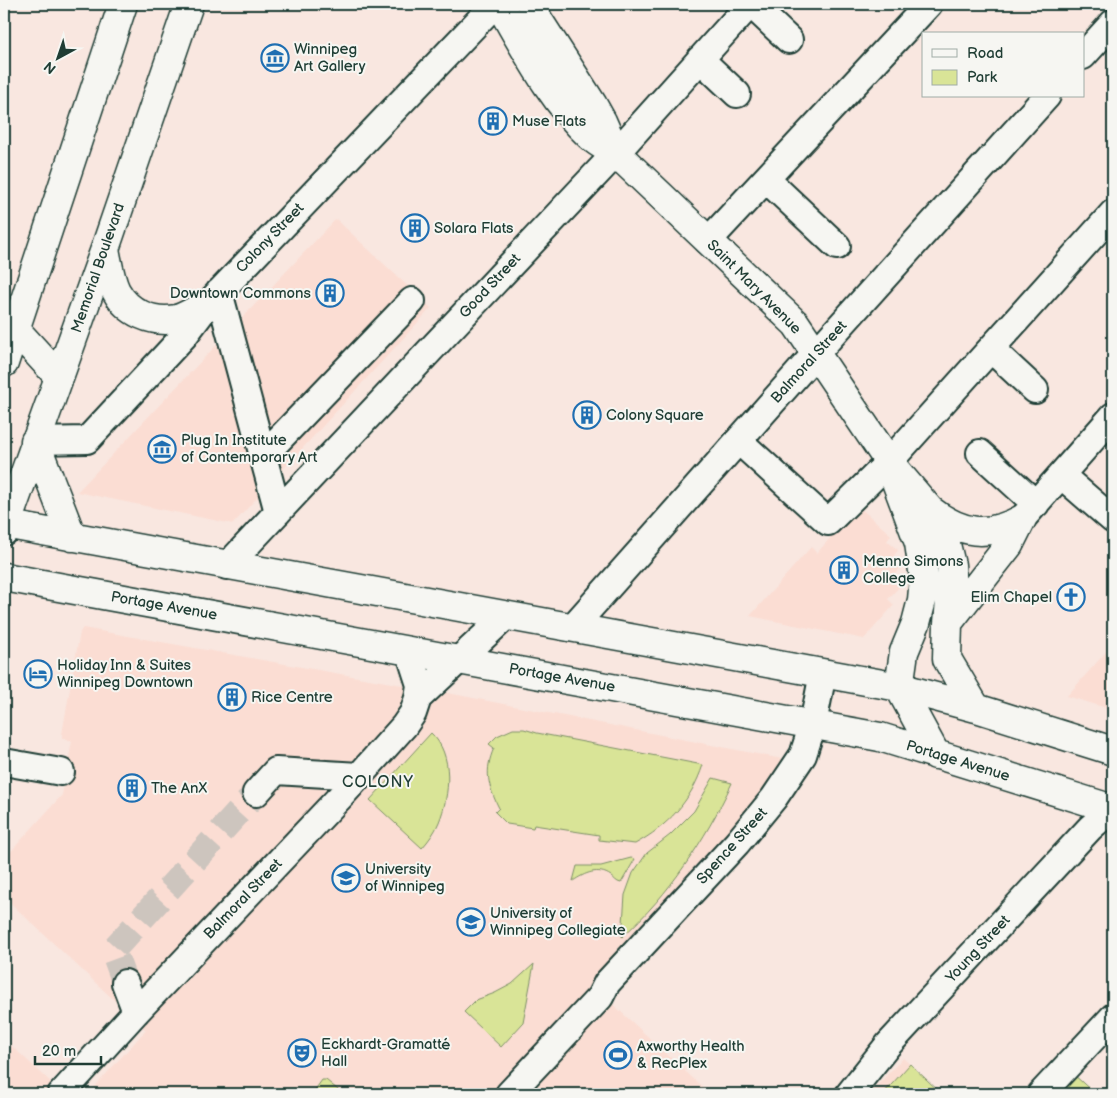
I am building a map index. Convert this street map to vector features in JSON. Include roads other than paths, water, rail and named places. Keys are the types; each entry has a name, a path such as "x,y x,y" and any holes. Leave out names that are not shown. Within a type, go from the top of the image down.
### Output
{"main road":[{"path":"4,363 123,4"},
{"name":"Memorial Boulevard","path":"5,527 105,250 189,4"},
{"name":"Saint Mary Avenue","path":"499,4 549,87 573,119 592,138 616,153 796,324 889,462 930,510 940,526 950,554 952,580 947,659 976,708"},
{"name":"Saint Mary Avenue","path":"531,4 539,21 602,121 616,153"},
{"path":"105,250 116,291 131,309 140,314 151,318 177,319 213,298"},
{"path":"15,329 59,377"},
{"path":"35,441 72,537"},
{"name":"Saint Mary Avenue","path":"889,462 919,543 924,578 922,600 916,623 904,652 899,687"},
{"path":"930,510 946,522 961,528 978,531 993,531 1007,527 1029,511"},
{"path":"948,623 1009,545 1029,511"},
{"path":"5,527 72,537 899,687 976,708 1113,751"},
{"name":"Portage Avenue","path":"4,578 880,737 1113,808"},
{"path":"899,687 936,755"}],"street":[{"name":"Colony Street","path":"35,441 87,440 184,336 213,298 495,4"},
{"path":"751,4 789,40"},
{"name":"Good Street","path":"227,566 616,153 751,4"},
{"path":"708,241 929,4"},
{"path":"1084,55 1113,23"},
{"path":"700,59 737,94"},
{"name":"Balmoral Street","path":"572,628 1045,98"},
{"path":"766,179 837,246"},
{"path":"739,441 828,522 889,462 1113,213"},
{"path":"213,298 263,456 278,512"},
{"path":"263,456 412,301"},
{"path":"991,349 1035,390"},
{"path":"980,453 1029,511 1113,416"},
{"path":"1060,476 1113,520"},
{"name":"Balmoral Street","path":"418,698 506,616"},
{"name":"Balmoral Street","path":"61,1094 359,776 408,721 418,698 420,685 410,651"},
{"name":"Spence Street","path":"509,1094 600,997 607,984 763,813 803,755 813,724 823,673"},
{"path":"4,762 61,772"},
{"path":"256,793 276,771 359,776"},
{"name":"Young Street","path":"848,1094 888,1045 1090,828 1113,808"},
{"path":"125,983 136,1012"},
{"path":"1041,1094 1113,1017"}],"tunnel":[{"path":"125,983 113,950 256,793"}],"place":[{"name":"Winnipeg Art Gallery","path":"275,58"},
{"name":"Muse Flats","path":"493,121"},
{"name":"Solara Flats","path":"415,228"},
{"name":"Downtown Commons","path":"330,293"},
{"name":"Colony Square","path":"587,415"},
{"name":"Plug In Institute of Contemporary Art","path":"162,449"},
{"name":"Menno Simons College","path":"844,570"},
{"name":"Elim Chapel","path":"1071,597"},
{"name":"Holiday Inn & Suites Winnipeg Downtown","path":"38,674"},
{"name":"Rice Centre","path":"232,697"},
{"name":"The AnX","path":"132,788"},
{"name":"University of Winnipeg","path":"346,878"},
{"name":"University of Winnipeg Collegiate","path":"471,922"},
{"name":"Eckhardt-Gramatté Hall","path":"302,1053"},
{"name":"Axworthy Health & RecPlex","path":"618,1055"}],"district":[{"name":"COLONY","path":"378,782"}]}
